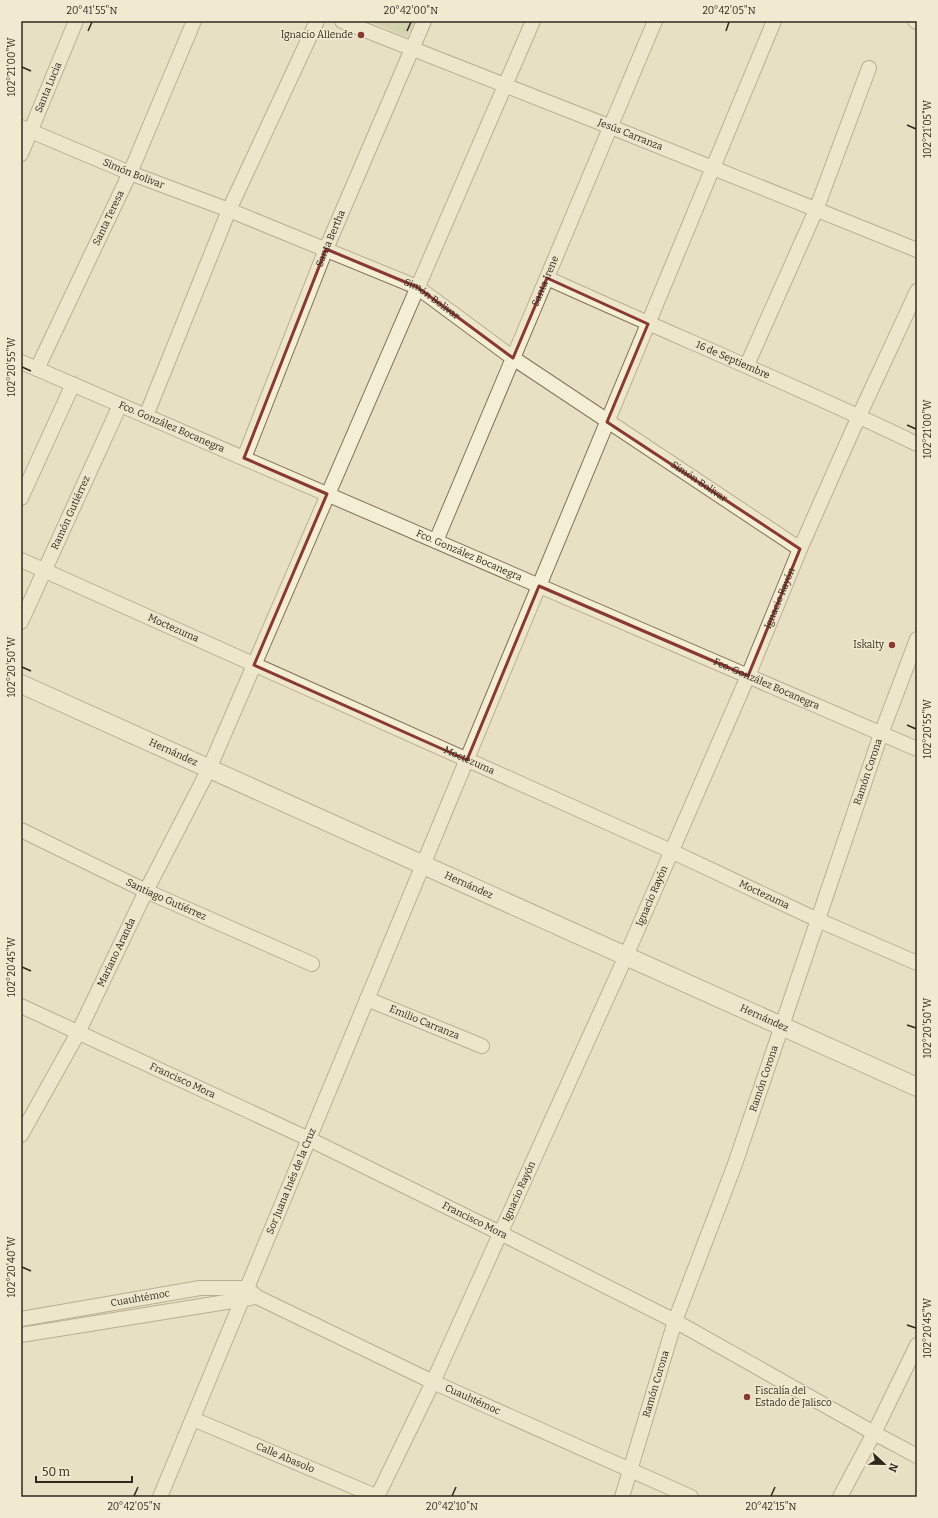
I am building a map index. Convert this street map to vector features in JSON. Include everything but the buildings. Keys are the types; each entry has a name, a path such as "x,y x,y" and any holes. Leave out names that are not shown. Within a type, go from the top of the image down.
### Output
{"street":[{"name":"Santa Lucia","path":"21,154 26,129 76,21"},
{"name":"Santa Teresa","path":"37,369 130,173 194,21"},
{"path":"146,416 229,210 317,21"},
{"name":"Jesús Carranza","path":"342,21 917,250"},
{"name":"Santa Bertha","path":"244,458 326,249 424,21"},
{"name":"Mariano Aranda","path":"22,1131 78,1033 146,891 208,769 533,21"},
{"name":"Santa Irene","path":"436,541 655,21"},
{"name":"Sor Juana Inés de la Cruz","path":"160,1497 193,1419 249,1295 309,1139 774,21"},
{"path":"747,365 816,210 869,68"},
{"name":"Simón Bolivar","path":"26,129 130,173 229,210 417,287 513,358 800,550"},
{"name":"16 de Septiembre","path":"547,278 648,324 747,365 917,444"},
{"name":"Ignacio Rayón","path":"378,1497 433,1382 626,956 748,676 800,550 859,416 917,291"},
{"name":"Fco. González Bocanegra","path":"21,362 917,749"},
{"path":"21,498 73,384"},
{"name":"Ramón Gutiérrez","path":"21,622 120,404"},
{"name":"Moctezuma","path":"21,560 671,851 818,920 917,963"},
{"name":"Ramón Corona","path":"622,1497 676,1321 735,1164 881,734 917,639"},
{"name":"Hernández","path":"21,684 917,1087"},
{"name":"Santiago Gutiérrez","path":"21,830 146,891 312,964"},
{"name":"Emilio Carranza","path":"368,999 482,1046"},
{"name":"Francisco Mora","path":"21,1006 309,1139 676,1321 917,1456"},
{"name":"Cuauhtémoc","path":"21,1319 200,1288 249,1295 433,1382 691,1497"},
{"name":"Cuauhtémoc","path":"21,1335 249,1295"},
{"path":"840,1497 874,1433 917,1345"},
{"name":"Calle Abasolo","path":"193,1419 378,1497"}],"highlighted area":[{"path":"326,249 417,287 513,358 547,278 648,324 607,422 800,549 748,676 539,586 467,760 254,665 327,494 244,458"}],"green space":[{"path":"368,21 415,21 407,37"}],"place":[{"name":"Ignacio Allende","path":"361,35"},
{"name":"Iskalty","path":"892,645"},
{"name":"Fiscalía del Estado de Jalisco","path":"747,1397"}]}
